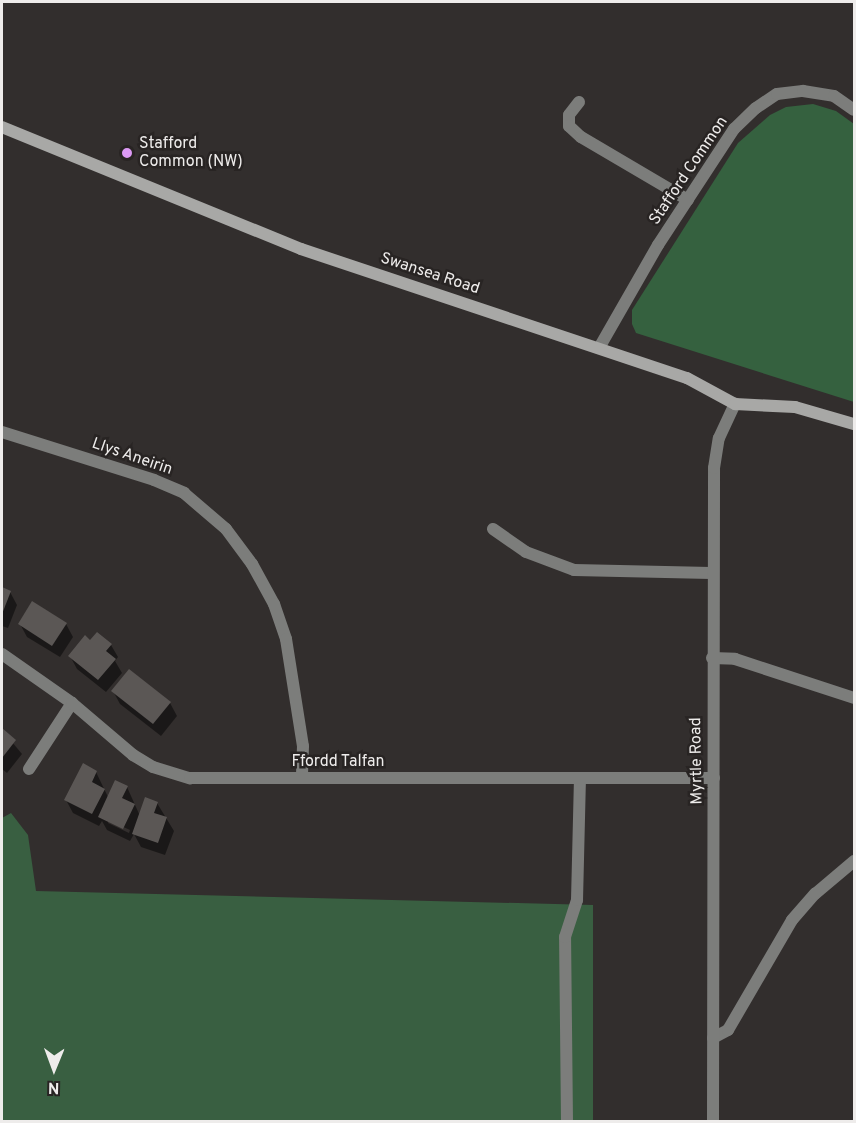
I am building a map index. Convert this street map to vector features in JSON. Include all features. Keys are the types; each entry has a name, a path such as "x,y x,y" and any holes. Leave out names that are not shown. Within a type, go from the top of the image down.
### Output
{"main road":[{"name":"Swansea Road","path":"2,127 301,249 687,378 735,404 795,408 855,424"}],"street":[{"name":"Stafford Common","path":"599,348 688,200 734,129 777,94 803,91 834,96 855,110"},
{"path":"579,102 569,115 569,126 581,137 688,200"},
{"name":"Myrtle Road","path":"713,1122 714,778 711,573 715,455 735,404"},
{"name":"Llys Aneirin","path":"2,432 154,480 184,494 226,530 274,604 286,639 303,746 302,778"},
{"path":"494,529 526,552 574,570 711,573"},
{"name":"Ffordd Talfan","path":"2,654 72,703 134,755 172,774 190,778 580,781 714,778"},
{"path":"711,658 735,658 855,698"},
{"path":"29,769 72,703"},
{"path":"567,1122 565,937 577,900 580,781"},
{"path":"713,1038 728,1030 792,920 815,894 855,861"}],"green space":[{"path":"813,104 836,111 854,124 854,402 636,333 632,324 632,310 738,143 770,115 786,107"},
{"path":"11,813 28,835 36,891 593,905 593,1121 2,1121 2,818"}],"building":[{"path":"2,587 11,591 2,614"},
{"path":"32,601 67,623 52,646 18,624"},
{"path":"97,632 112,644 106,651 116,659 98,680 68,656 85,635 90,640"},
{"path":"129,669 171,702 153,724 111,691"},
{"path":"2,728 16,740 2,758"},
{"path":"83,763 97,771 92,782 105,789 92,814 64,800"},
{"path":"115,780 128,786 122,798 135,804 123,829 98,817"},
{"path":"145,797 158,802 154,813 167,817 158,843 132,834"}],"place":[{"name":"Stafford Common (NW)","path":"127,153"}]}
